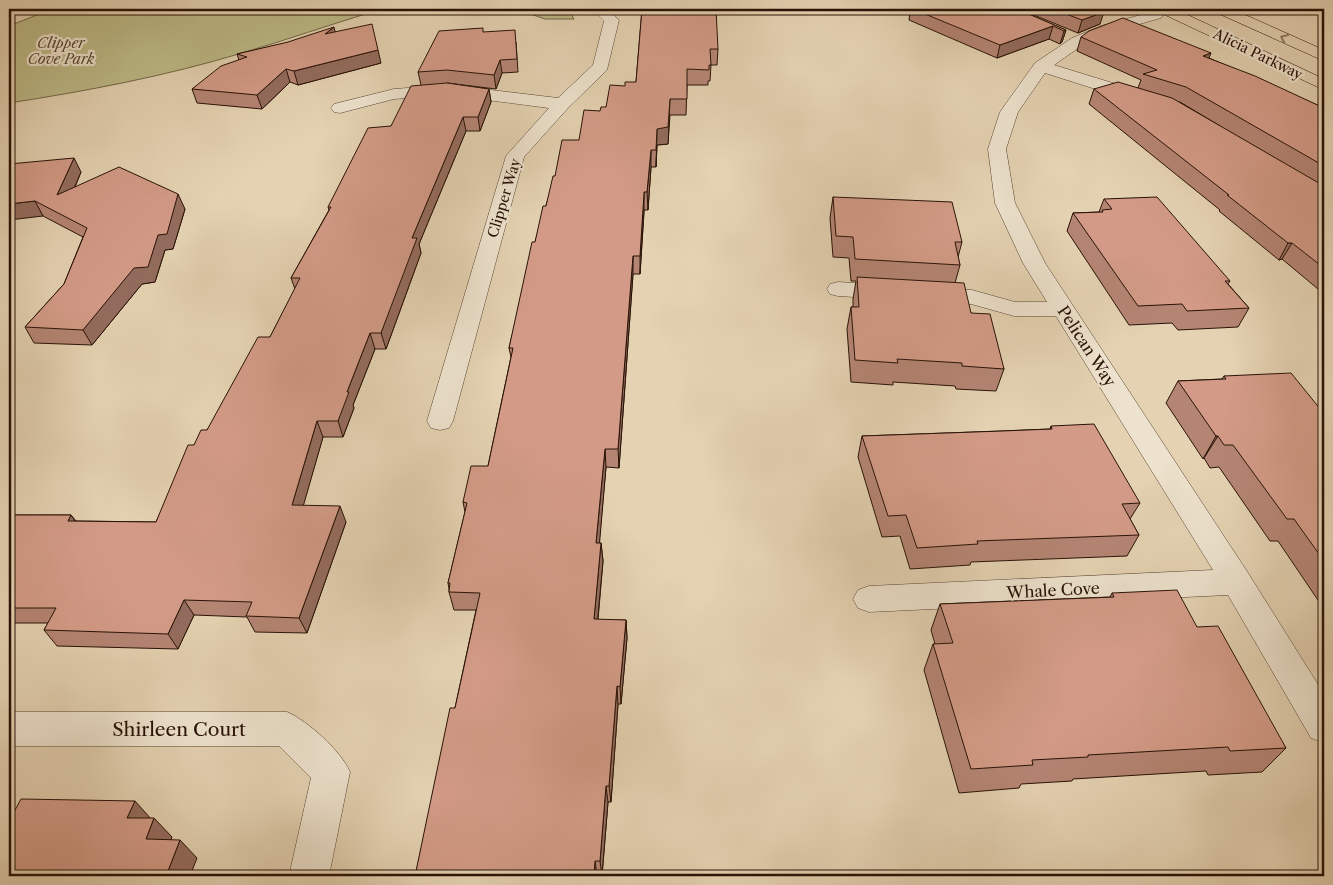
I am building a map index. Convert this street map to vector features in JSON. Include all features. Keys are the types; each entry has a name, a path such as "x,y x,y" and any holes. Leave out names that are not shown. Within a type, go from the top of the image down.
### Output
{"main road":[{"path":"1166,9 1214,20 1243,19"},
{"name":"Alicia Parkway","path":"1166,9 1324,85"},
{"name":"Alicia Parkway","path":"1220,9 1324,56"}],"street":[{"name":"Clipper Way","path":"440,421 515,156 562,104 601,67 612,20 600,9"},
{"name":"Pelican Way","path":"1160,9 1156,15 1069,38 1041,66 1009,112 997,149 1005,203 1034,263 1237,582 1324,726"},
{"path":"1041,66 1154,102"},
{"path":"340,108 394,94 449,90 562,104"},
{"path":"838,289 972,297 1014,309 1063,309"},
{"name":"Whale Cove","path":"869,599 1237,582"},
{"name":"Shirleen Court","path":"9,729 287,729 332,772 308,876"}],"green space":[{"name":"Clipper Cove Park","path":"52,9 389,9 372,12 184,69 97,88 9,103 9,26"},
{"path":"516,9 568,9 574,19 545,19"}],"building":[{"path":"642,9 716,9 718,49 710,49 711,65 709,65 709,70 687,69 687,99 670,99 668,127 657,129 656,150 651,150 647,192 644,192 640,256 633,256 618,449 605,449 596,543 601,543 594,619 626,620 620,687 617,686 609,786 606,786 600,861 595,861 594,876 415,876 450,708 455,708 480,593 449,592 450,583 448,583 467,503 463,502 471,466 488,466 513,348 509,348 532,242 535,242 543,206 546,206 553,176 555,176 562,140 579,140 584,110 600,111 601,107 606,107 610,85 625,86 625,82 636,82"},
{"path":"913,9 1017,9 1066,30 1064,31 1053,26 1000,45"},
{"path":"1053,9 1095,9 1104,12 1082,20"},
{"path":"1123,18 1211,53 1203,56 1255,76 1324,108 1324,166 1186,87 1143,74 1157,70 1081,37 1089,31"},
{"path":"372,24 378,50 294,71 286,69 257,95 192,89 221,66 247,57 237,54 288,42 334,27 325,34"},
{"path":"483,28 483,32 515,30 517,59 500,60 494,75 447,70 418,72 439,31"},
{"path":"1118,82 1172,98 1324,186 1324,268 1292,243 1288,243 1094,89"},
{"path":"447,83 489,89 478,117 463,117 412,238 417,238 381,333 370,333 338,421 317,421 292,505 340,506 299,618 246,616 252,602 184,600 168,634 44,630 56,608 9,608 9,515 71,515 68,521 156,522 188,445 194,445 201,430 207,430 258,337 270,337 300,278 291,278 331,207 328,207 368,128 391,126 411,86"},
{"path":"74,158 57,195 119,167 178,194 167,234 158,235 148,267 134,268 83,330 25,327 64,284 87,228 35,201 9,204 9,164"},
{"path":"833,197 952,202 962,242 955,242 960,265 855,259 853,237 836,236"},
{"path":"1157,197 1230,281 1225,281 1249,308 1187,311 1182,304 1138,306 1073,213 1103,212 1102,210 1112,209 1104,199"},
{"path":"857,277 964,283 971,313 990,314 1004,369 962,366 962,363 897,359 898,363 855,360 851,307 859,307"},
{"path":"1291,373 1321,410 1324,410 1324,561 1294,519 1287,519 1233,445 1224,445 1216,436 1178,381 1226,379 1224,376"},
{"path":"1094,424 1140,503 1122,504 1139,535 977,541 978,544 917,548 906,515 888,516 862,436 1052,429 1051,426"},
{"path":"1177,590 1197,627 1218,626 1286,748 1230,751 1228,747 1088,755 1088,757 1032,760 1033,765 971,769 933,644 953,643 940,604 1114,597 1112,593"},
{"path":"21,799 135,801 127,818 154,818 146,839 180,840 166,876 9,876 9,821"}]}
